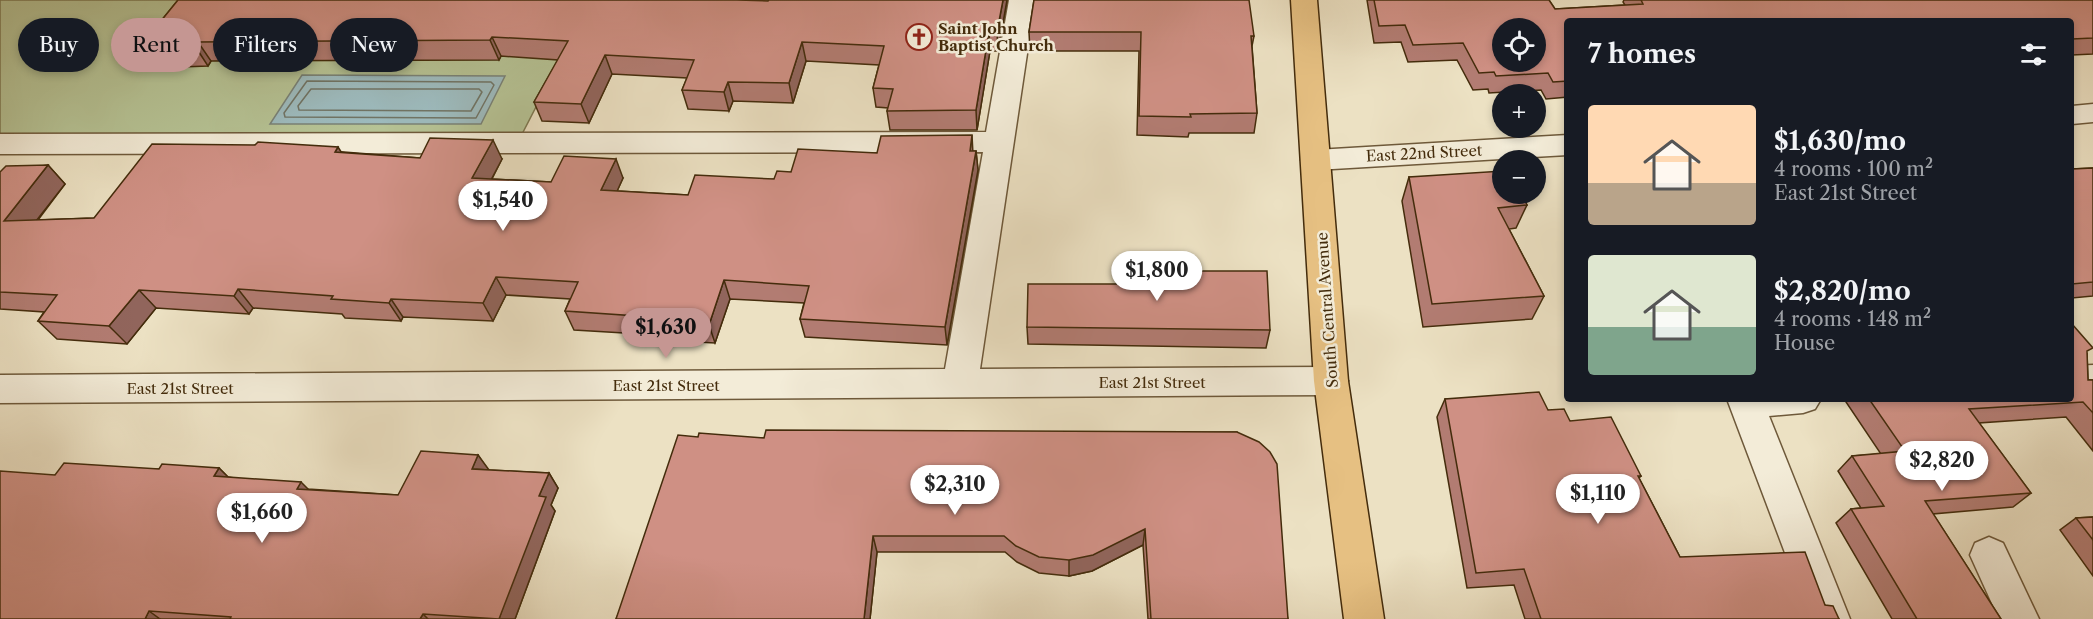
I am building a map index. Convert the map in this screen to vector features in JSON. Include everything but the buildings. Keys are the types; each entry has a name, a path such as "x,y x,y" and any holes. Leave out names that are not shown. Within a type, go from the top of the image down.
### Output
{"main road":[{"name":"South Central Avenue","path":"1304,0 1331,381 1364,619"}],"street":[{"path":"960,384 1022,0"},
{"path":"2074,115 2093,113"},
{"path":"0,144 999,142"},
{"name":"East 22nd Street","path":"1316,160 1564,145"},
{"path":"2074,380 2093,379"},
{"name":"East 21st Street","path":"0,389 1331,381"},
{"path":"1746,402 1830,619"},
{"path":"1989,555 2019,619"}],"green space":[{"path":"0,0 591,0 520,138 0,135"}],"water":[{"path":"302,75 505,76 481,124 270,124"}],"place":[{"name":"Saint John Baptist Church","path":"919,37"}]}
